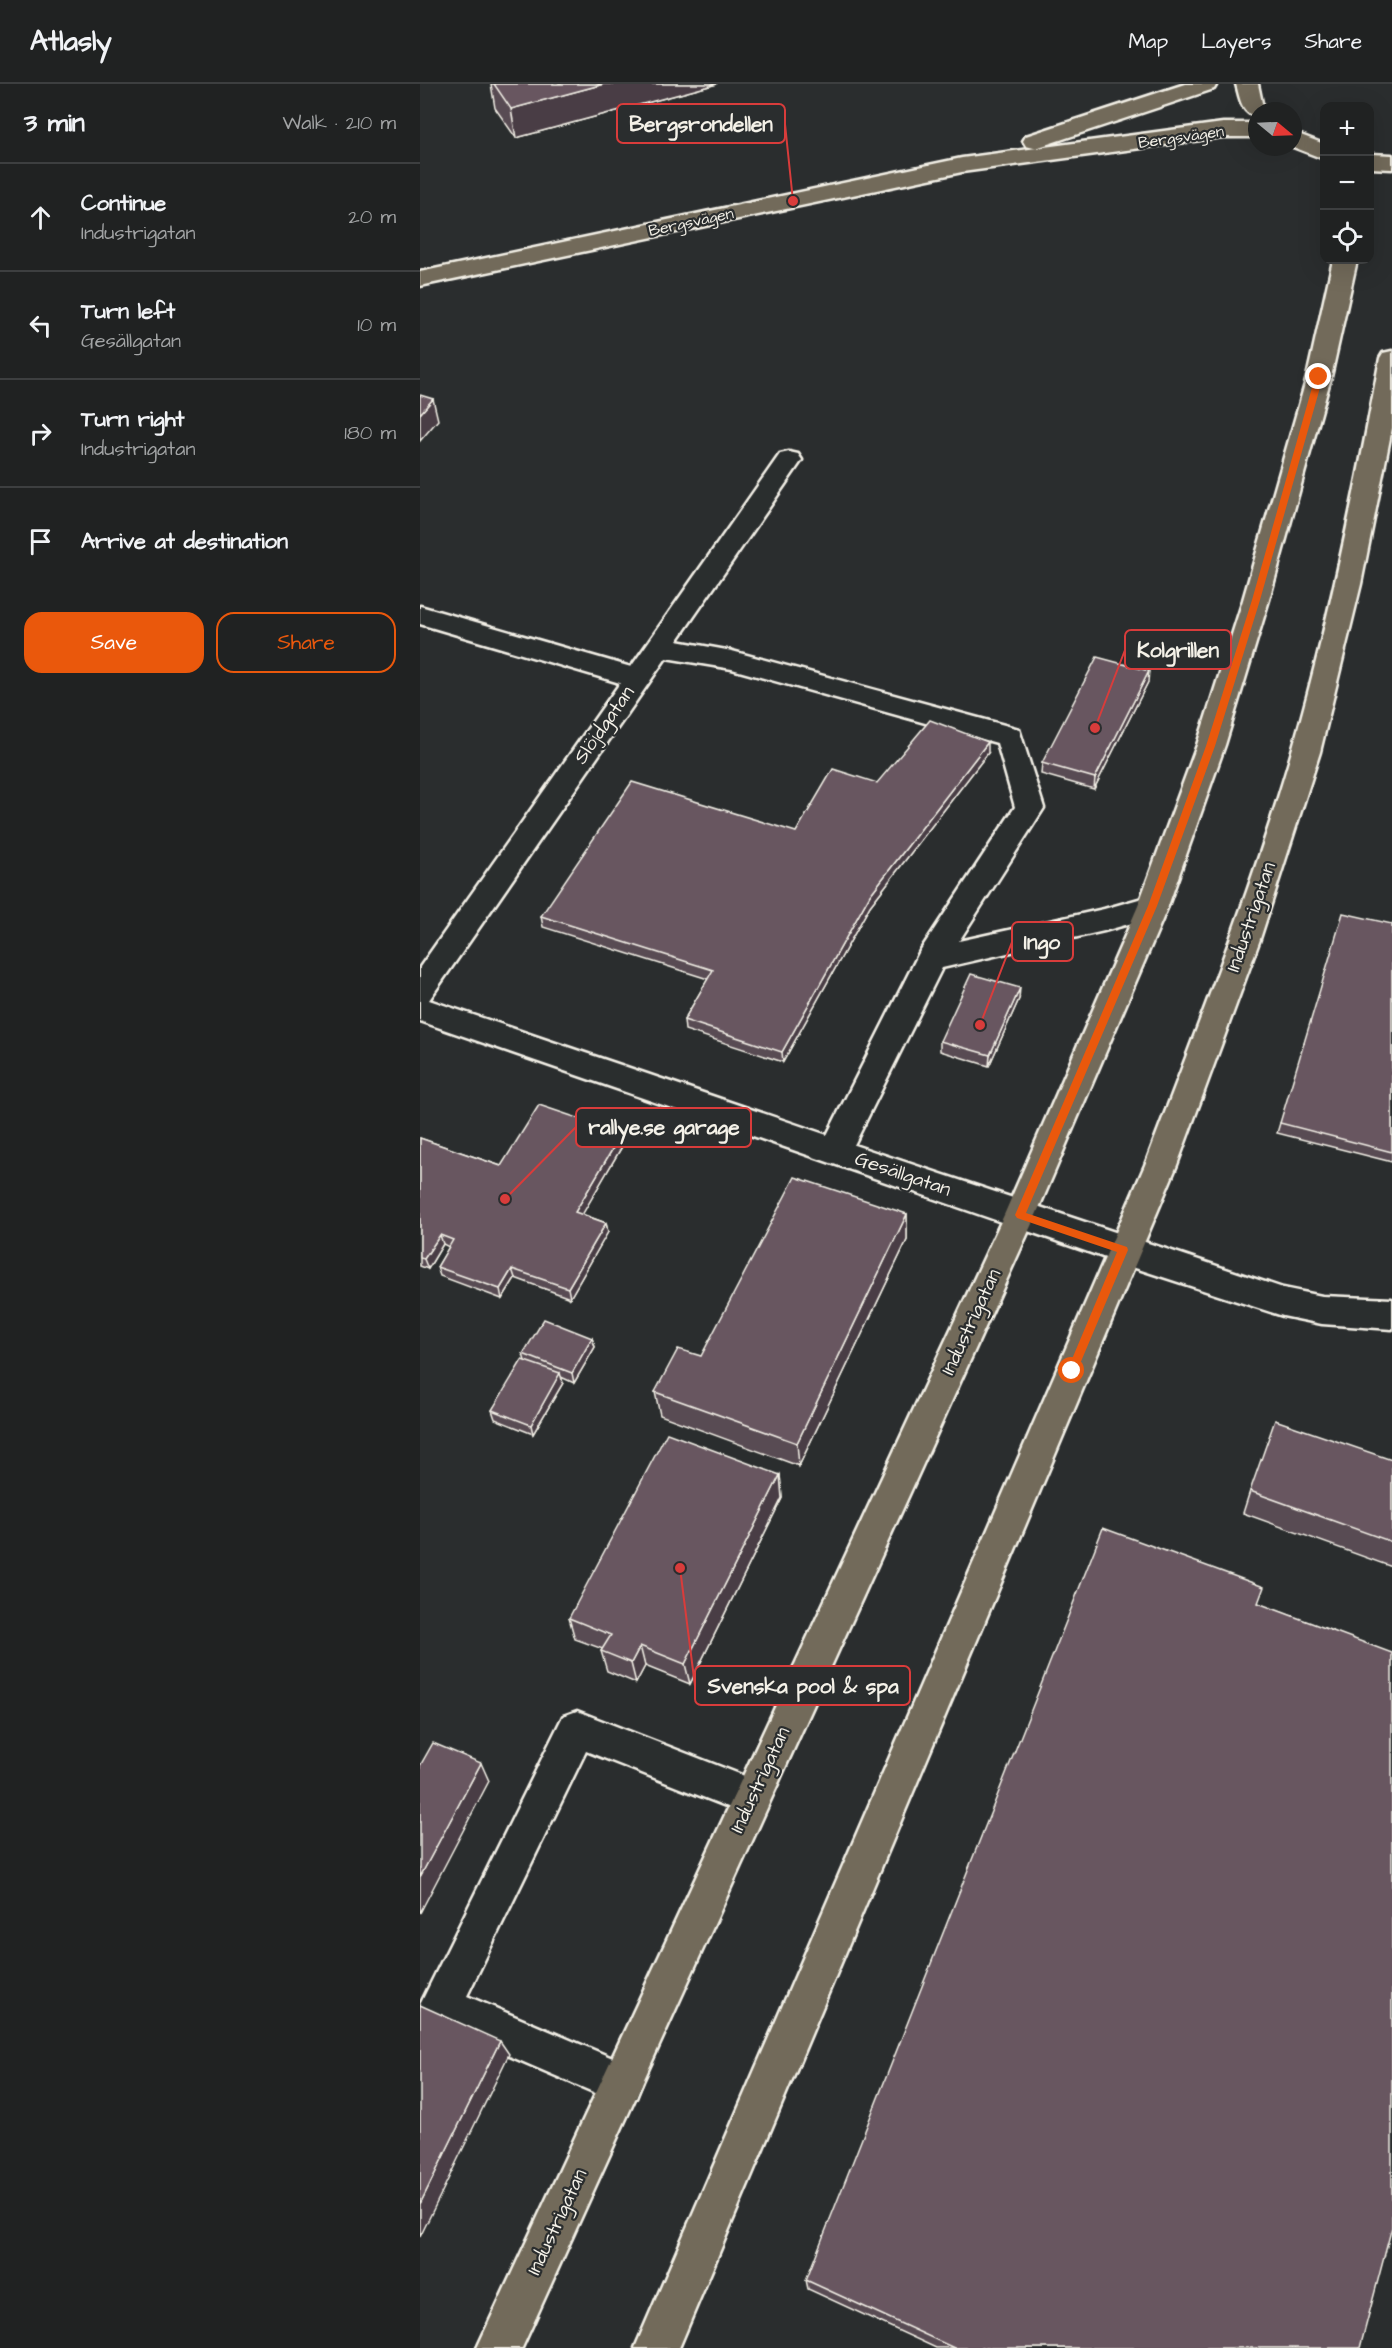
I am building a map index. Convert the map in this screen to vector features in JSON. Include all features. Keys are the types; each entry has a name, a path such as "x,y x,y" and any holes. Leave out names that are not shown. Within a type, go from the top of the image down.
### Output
{"main road":[{"name":"Bergsvägen","path":"962,165 1206,84"},
{"path":"1247,84 1252,102"},
{"name":"Bergsvägen","path":"420,279 962,165 1223,130 1248,130"},
{"path":"1302,143 1320,152"},
{"path":"1374,161 1392,162"},
{"name":"Industrigatan","path":"499,2348 1020,1215 1153,906 1210,746 1256,600 1319,377 1344,264"},
{"name":"Industrigatan","path":"657,2348 1161,1165 1235,965 1289,808 1344,605 1374,466 1392,358"}],"street":[{"name":"Slöjdgatan","path":"420,991 789,460"},
{"path":"420,615 637,678"},
{"path":"659,647 732,660 1009,736 1030,808 932,959 835,1151"},
{"path":"932,959 1104,920 1153,906"},
{"name":"Gesällgatan","path":"420,1008 1020,1215 1283,1302 1322,1310 1392,1314"},
{"path":"621,2083 441,2005 577,1729 751,1797"}],"building":[{"path":"494,84 604,84 511,109"},
{"path":"420,395 433,399 420,414"},
{"path":"1097,657 1149,671 1095,778 1042,763"},
{"path":"930,720 988,742 870,895 782,1052 684,1020 713,970 541,916 632,782 796,832 833,769 877,783"},
{"path":"1343,913 1392,924 1392,1152 1280,1123"},
{"path":"971,974 1020,988 990,1055 940,1041"},
{"path":"539,1105 622,1133 575,1212 606,1223 568,1288 512,1269 500,1289 437,1267 453,1240 440,1235 424,1259 420,1258 420,1138 501,1166"},
{"path":"795,1177 907,1214 797,1443 655,1392 678,1349 701,1356"},
{"path":"544,1319 592,1338 572,1373 523,1354"},
{"path":"522,1360 560,1373 531,1425 492,1410"},
{"path":"1275,1420 1392,1460 1392,1542 1250,1491"},
{"path":"667,1433 780,1475 685,1664 640,1646 631,1663 601,1651 611,1635 569,1618"},
{"path":"1103,1528 1264,1587 1258,1603 1392,1653 1392,2227 1360,2348 954,2348 806,2280"},
{"path":"433,1743 481,1763 420,1877 420,1766"},
{"path":"420,2005 500,2041 420,2204"}],"place":[{"name":"Bergsrondellen","path":"793,201"},
{"name":"Kolgrillen","path":"1095,728"},
{"name":"Ingo","path":"980,1025"},
{"name":"rallye.se garage","path":"505,1199"},
{"name":"Svenska pool & spa","path":"680,1568"}],"route":[{"path":"1072,1371 1123,1250 1020,1215 1153,906 1210,746 1256,600 1319,377"}]}
